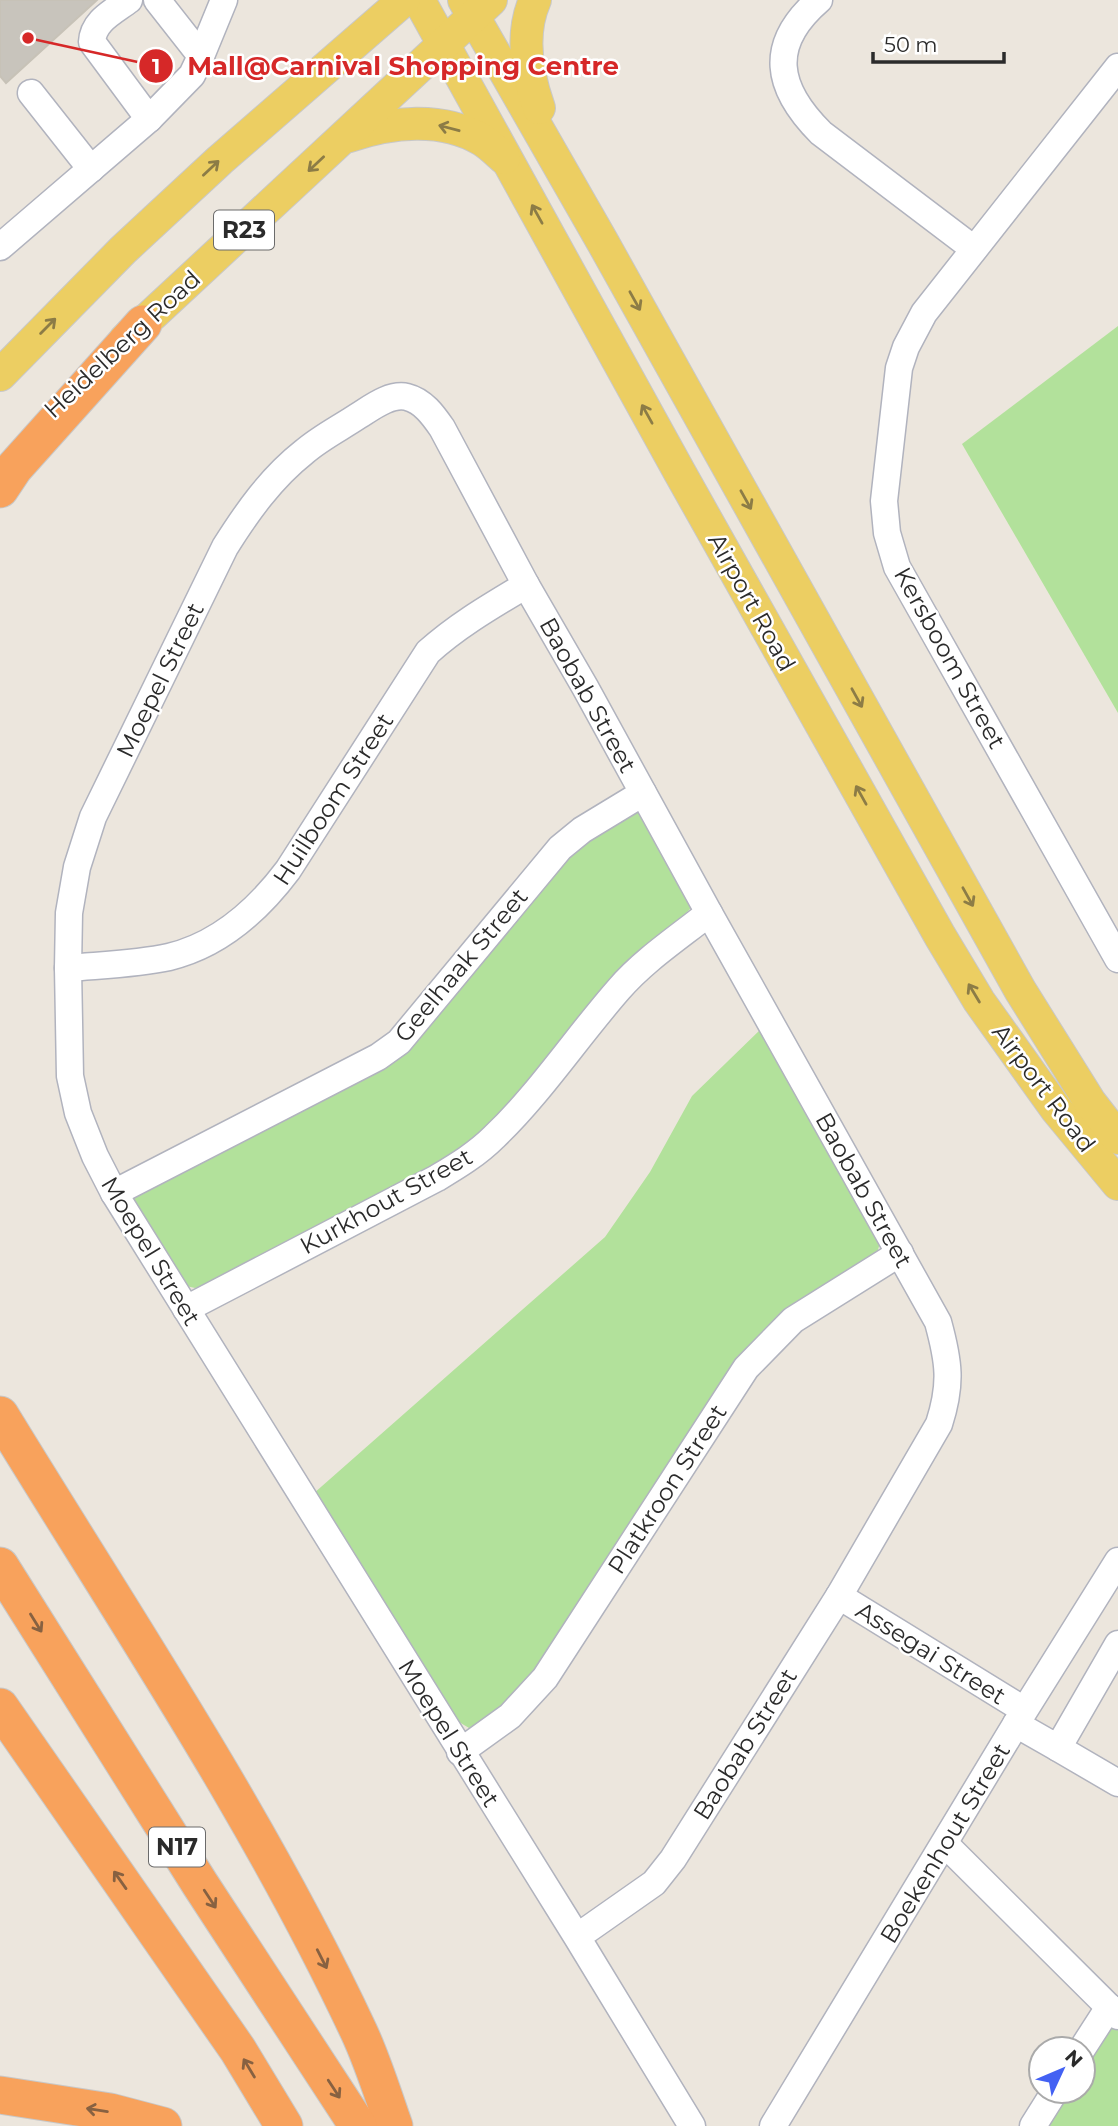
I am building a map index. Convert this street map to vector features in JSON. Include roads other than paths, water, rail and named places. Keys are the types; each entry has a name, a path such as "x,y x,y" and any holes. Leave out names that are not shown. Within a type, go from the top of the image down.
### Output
{"highway":[{"path":"0,489 14,468 143,324"},
{"path":"0,1415 179,1703 303,1920 360,2034 394,2126"},
{"path":"0,1463 229,1800 303,1920"},
{"name":"N17","path":"0,1566 200,1884 358,2126"},
{"name":"N17","path":"0,1707 238,2050 284,2126"},
{"path":"0,2095 110,2112 163,2126"}],"main road":[{"name":"R23","path":"0,375 122,250 220,160 404,0"},
{"name":"Airport Road","path":"419,0 687,486 940,936 979,1001 1048,1098 1118,1184"},
{"path":"535,0 527,34 529,78 557,161"},
{"name":"Airport Road","path":"476,5 557,161 1020,990 1090,1102 1118,1139"},
{"name":"Heidelberg Road","path":"0,462 90,373 443,44 476,5"},
{"path":"344,138 392,125 431,123 482,140 508,161"}],"street":[{"path":"129,0 98,24 93,32 92,43 149,120"},
{"path":"157,0 201,56"},
{"path":"0,247 149,120 192,75 224,0"},
{"path":"818,0 797,21 785,52 785,84 792,100 821,133 974,249"},
{"name":"Kersboom Street","path":"1118,67 924,313 906,347 899,368 884,502 887,533 897,567 1118,959"},
{"path":"31,93 91,169"},
{"name":"Moepel Street","path":"431,412 405,396 391,398 304,451 281,472 251,507 225,547 93,817 76,867 69,913 70,1076 75,1101 94,1156 114,1193 692,2126"},
{"name":"Baobab Street","path":"431,412 938,1322 949,1375 948,1398 939,1424 839,1596 673,1859 654,1883 577,1937"},
{"name":"Huilboom Street","path":"68,968 167,957 191,950 218,937 247,916 270,894 288,870 428,652 471,618 526,585"},
{"name":"Geelhaak Street","path":"114,1193 378,1057 399,1042 560,848 582,830 643,793"},
{"name":"Kurkhout Street","path":"186,1310 437,1178 468,1158 514,1117 620,987 709,913"},
{"name":"Platkroon Street","path":"460,1752 510,1716 545,1678 746,1368 793,1320 900,1253"},
{"name":"Boekenhout Street","path":"773,2126 1020,1717 1118,1561"},
{"name":"Assegai Street","path":"839,1596 1020,1717 1058,1748 1118,1783"},
{"path":"1058,1748 1118,1644"},
{"path":"945,1844 1114,2012 1094,2035"},
{"path":"1033,2126 1046,2105"}],"place":[{"name":"Mall@Carnival Shopping Centre","path":"28,38"}]}
